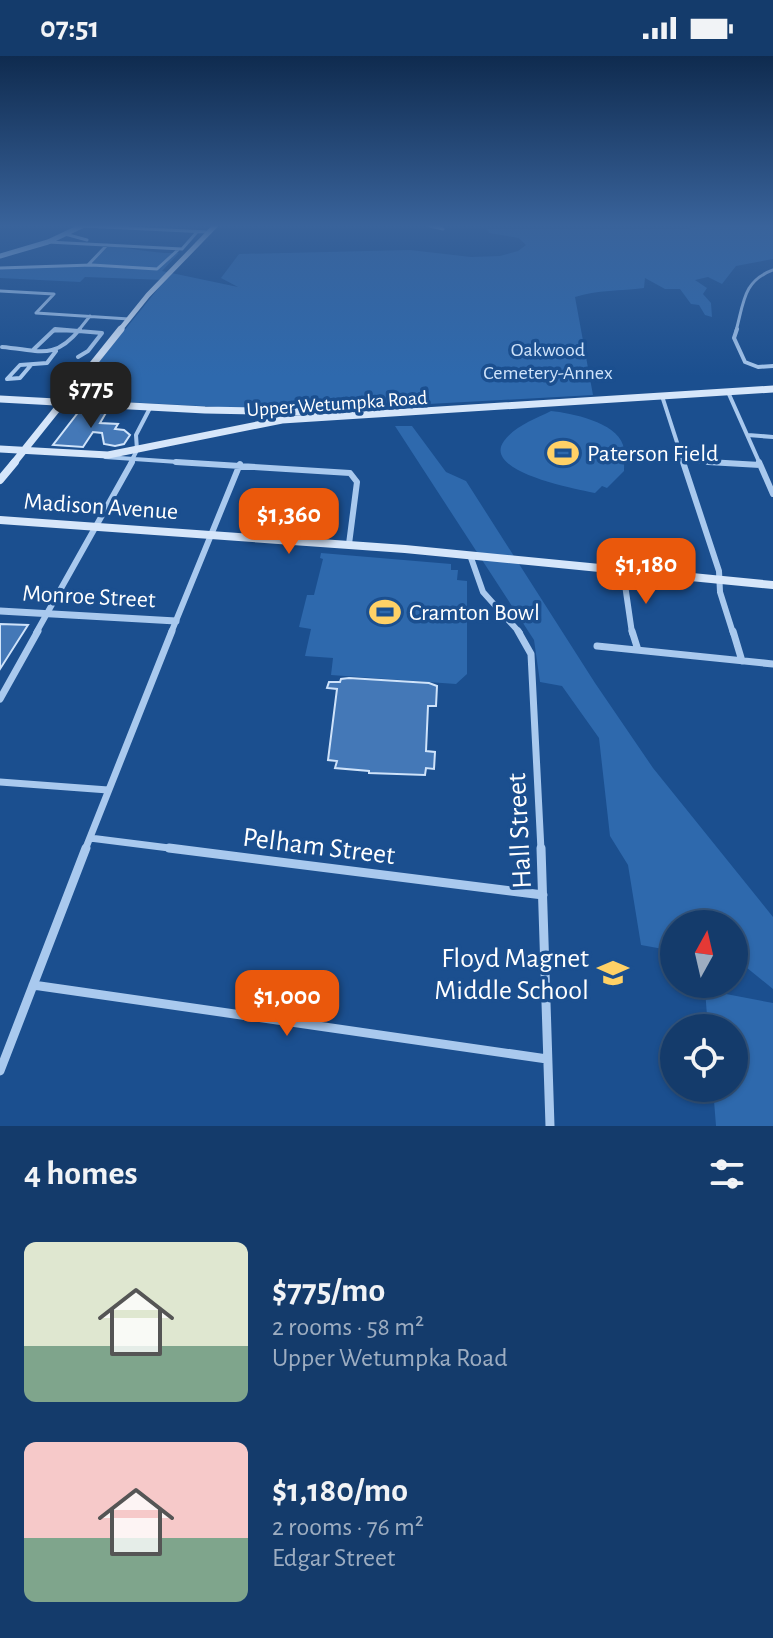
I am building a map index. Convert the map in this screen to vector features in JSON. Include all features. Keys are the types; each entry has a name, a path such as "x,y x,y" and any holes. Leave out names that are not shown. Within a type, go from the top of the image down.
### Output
{"main road":[{"path":"0,480 164,276"},
{"name":"Upper Wetumpka Road","path":"0,399 150,408 344,414 773,389"},
{"path":"229,411 246,416 236,427"},
{"name":"Upper Wetumpka Road","path":"0,449 135,455 236,427 344,414"},
{"name":"Madison Avenue","path":"0,520 349,544 773,585"}],"street":[{"path":"756,276 750,283 734,333 741,358 754,366 773,366"},
{"path":"0,291 54,294 36,313 129,319"},
{"path":"31,365 20,378 7,379 17,366 47,363 56,351 66,346 90,316"},
{"path":"34,349 52,330 102,334 78,357"},
{"path":"2,347 56,351"},
{"path":"728,392 773,494"},
{"path":"662,396 742,661"},
{"path":"0,699 135,455 136,435 150,408"},
{"path":"748,435 773,437"},
{"path":"135,455 353,474 357,482 349,544"},
{"path":"683,460 760,465"},
{"path":"0,1071 108,790 240,464"},
{"name":"Hall Street","path":"470,555 476,564 483,592 519,630 531,654 550,1126"},
{"path":"623,571 633,639 638,650"},
{"name":"Monroe Street","path":"0,611 176,621"},
{"path":"597,646 773,664"},
{"path":"0,782 108,790"},
{"name":"Pelham Street","path":"90,838 543,895"},
{"path":"33,985 547,1059"}],"green space":[{"name":"Oakwood Cemetery-Annex","path":"0,276 185,276 238,287 221,278 728,276 722,284 708,277 695,280 707,288 703,294 711,303 712,317 705,315 699,305 691,304 680,289 665,289 645,278 644,288 575,297 593,395 356,408 257,409 69,399 165,280 85,277 80,282"},
{"name":"Paterson Field","path":"551,411 592,420 619,437 624,448 624,471 607,488 602,486 595,493 553,483 535,478 506,462 501,452 504,441 526,423"},
{"path":"395,426 412,426 446,472 466,481 653,768 773,917 773,989 748,969 748,910 660,910 660,948 641,945 628,865 610,836 599,738 562,686 540,682 534,640"},
{"name":"Cramton Bowl","path":"321,553 451,564 451,570 458,570 457,580 467,581 467,674 456,684 331,675 333,658 305,656 311,629 299,627 307,595 314,595 323,559 320,558"},
{"path":"706,998 747,998 773,1003 773,1126 716,1126 714,1102 748,1102 748,1014 707,1014"}],"building":[{"path":"80,410 107,411 100,423 118,424 115,429 124,430 130,435 124,444 115,446 104,444 102,433 93,432 83,447 53,445"},
{"path":"0,624 28,625 0,669"},
{"path":"349,678 437,686 436,706 428,706 426,751 435,752 434,769 426,768 425,775 335,768 337,761 328,760 337,689 327,688 329,682"}],"place":[{"name":"Paterson Field","path":"563,453"},
{"name":"Cramton Bowl","path":"385,612"},
{"name":"Floyd Magnet Middle School","path":"613,973"}]}
